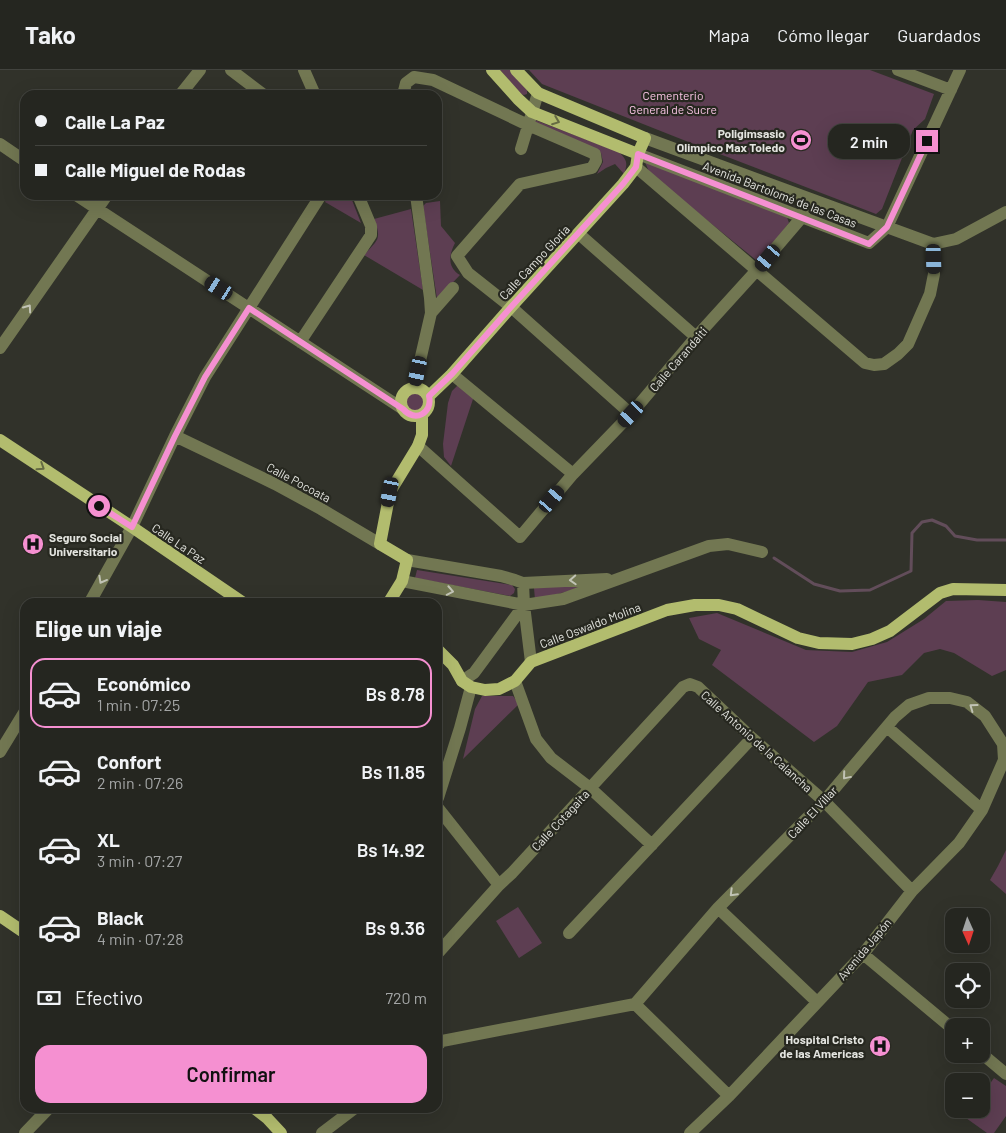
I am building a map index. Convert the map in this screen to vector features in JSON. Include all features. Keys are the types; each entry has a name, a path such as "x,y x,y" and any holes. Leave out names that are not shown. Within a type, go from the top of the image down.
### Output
{"main road":[{"name":"Avenida Bartolomé de las Casas","path":"492,70 532,112 638,154"},
{"name":"Avenida Bartolomé de las Casas","path":"516,70 538,94 645,138"},
{"name":"Calle Campo Gloria","path":"429,396 452,374 623,184 636,167 638,154 645,138"},
{"path":"409,389 423,389 429,396 428,409 422,414 411,415 403,409 403,395 409,389"},
{"path":"380,544 390,492 418,446 422,435 422,414"},
{"name":"Calle La Paz","path":"0,440 236,598"},
{"name":"Calle Pocoata","path":"380,544 407,560"},
{"path":"391,598 402,581 407,560"},
{"name":"Calle Oswaldo Molina","path":"466,684 484,690 499,689 515,681 531,662 667,610 695,605 719,605 737,609 798,638 819,643 852,644 872,639 890,631 940,593 953,589 1006,590"},
{"path":"442,654 453,665 466,684"},
{"path":"0,916 20,930"},
{"path":"260,1113 281,1133"}],"street":[{"path":"184,90 200,70"},
{"path":"231,70 257,90"},
{"path":"304,70 313,90"},
{"path":"898,70 951,90"},
{"path":"960,70 887,227 933,244 956,239 1006,212"},
{"path":"404,90 406,83 414,76 436,75 528,125 595,154 596,161 592,168 520,184 457,256 468,273 511,307 631,414"},
{"path":"521,149 538,94"},
{"name":"Avenida Bartolomé de las Casas","path":"638,154 869,244 887,227 645,138"},
{"path":"0,144 20,158"},
{"path":"636,167 865,364 884,364 908,344 930,294 934,274 933,244"},
{"name":"Calle Carandaiti","path":"418,446 520,537 573,474 631,414 696,337 756,271 802,217 810,199"},
{"path":"84,200 403,409"},
{"path":"0,348 103,200"},
{"path":"92,598 132,527 205,377 318,200"},
{"path":"300,342 371,235 371,226 360,200"},
{"path":"414,388 431,313 417,200"},
{"path":"579,234 696,337"},
{"path":"431,313 454,288"},
{"path":"452,374 573,474"},
{"name":"Calle Pocoata","path":"175,436 275,484 380,544"},
{"path":"402,581 524,605 563,599 709,546 728,544 762,552"},
{"path":"407,560 501,576 523,583 622,578"},
{"path":"523,583 531,662"},
{"path":"442,785 460,728 466,684 524,605"},
{"path":"515,681 536,740 551,758 590,788 652,845"},
{"name":"Calle Antonio de la Calancha","path":"683,687 690,684 698,687 752,738 824,801 912,891"},
{"name":"Calle Cotagaita","path":"442,949 683,687"},
{"name":"Calle El Villar","path":"635,1004 718,908 824,801 886,727 909,705 929,698 950,698 967,702 985,716 1003,744"},
{"path":"0,752 20,719"},
{"path":"886,727 982,810"},
{"path":"569,933 752,738"},
{"name":"Avenida Japón","path":"690,1133 729,1096 863,954 912,891 959,843 982,810 1004,760 1003,744"},
{"path":"442,813 499,885"},
{"path":"718,908 818,1002"},
{"path":"863,954 945,1022"},
{"path":"442,1041 635,1004 729,1096"},
{"path":"990,1061 1006,1074"},
{"path":"25,1133 44,1113"},
{"path":"322,1133 348,1113"}],"green space":[{"path":"500,70 510,70 527,90 527,94 521,94"},
{"name":"Poligimsasio Olimpico Max Toledo","path":"529,70 870,70 934,94 925,119 913,130 882,209 876,214 542,84"},
{"path":"535,120 619,152 626,162 624,174 615,164 597,174 603,162 601,153 534,123"},
{"path":"645,162 787,217 789,223 763,256 756,260 650,174"},
{"path":"326,200 352,200 361,223 325,202"},
{"path":"440,201 441,226 455,243 451,252 451,265 460,275 437,299 423,206 426,203"},
{"path":"411,209 423,290 364,255 377,239 378,231 374,219"},
{"path":"458,385 474,396 451,466 444,457 443,444 448,403 452,391"},
{"path":"411,393 419,393 424,398 422,409 411,411 406,406 406,398"},
{"path":"417,570 512,585 515,589 514,593 510,596 415,578"},
{"path":"579,585 580,588 535,600 534,588"},
{"path":"978,600 1006,602 1006,670 992,676 954,653 940,649 924,653 902,675 868,682 837,726 814,742 712,665 721,650 699,639 689,618 717,613 806,650 852,652 887,642 924,619 946,601"},
{"path":"482,696 513,696 519,704 463,759 475,709"},
{"path":"1006,850 1006,894 990,880"},
{"path":"518,907 542,943 519,958 496,921"},
{"path":"994,1078 1006,1086 1006,1116 994,1133 987,1133 966,1118 990,1118 990,1084"}],"waterway":[{"path":"774,558 814,584 840,591 870,590 911,571 912,533 922,522 932,520 946,526 955,536 977,540 1006,540"}],"place":[{"name":"Poligimsasio Olimpico Max Toledo","path":"801,140"},
{"name":"Seguro Social Universitario","path":"33,544"},
{"name":"Hospital Cristo de las Americas","path":"880,1046"}],"route":[{"path":"99,506 132,527 205,377 249,308 403,409 406,413 416,416 428,409 429,396 452,374 623,184 636,167 638,154 869,244 887,227 927,141"}],"park label":[{"name":"Cementerio General de Sucre","path":"673,102"}]}
